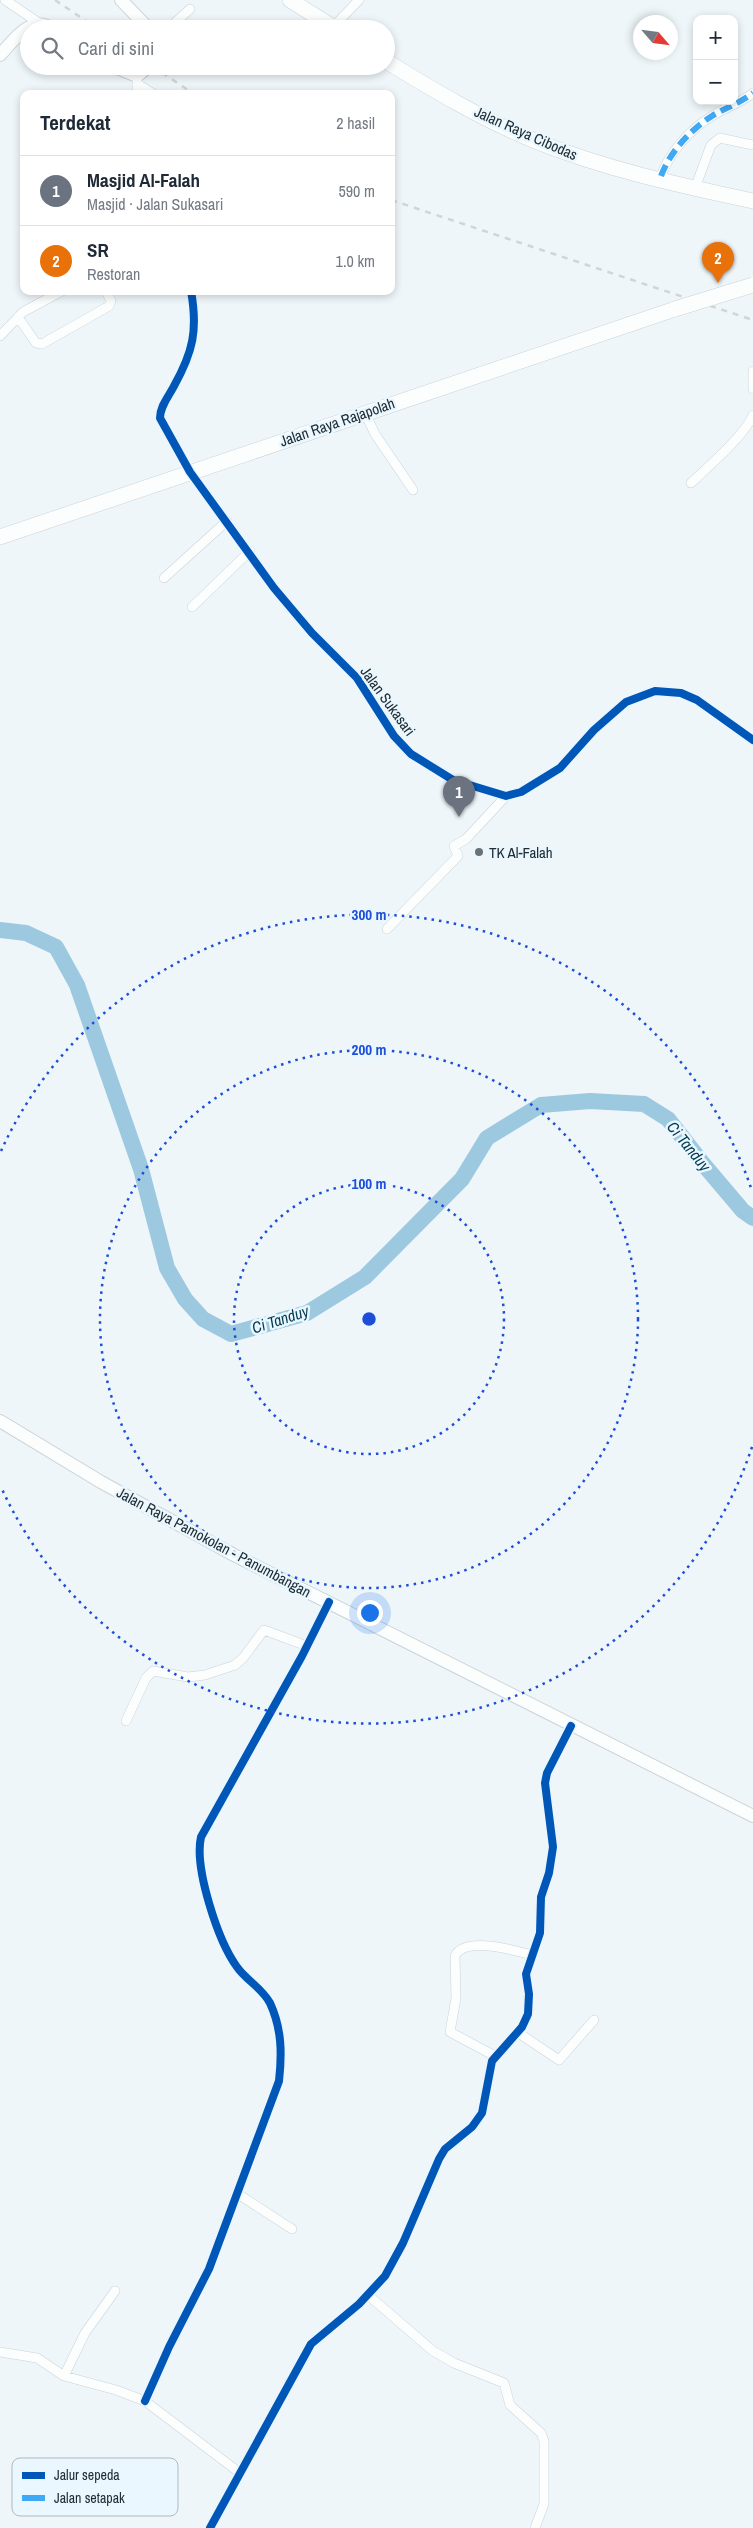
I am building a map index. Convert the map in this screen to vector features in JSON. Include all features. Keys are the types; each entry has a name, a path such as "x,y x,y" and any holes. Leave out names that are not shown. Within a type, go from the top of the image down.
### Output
{"highway":[{"path":"290,0 321,20"},
{"name":"Jalan Raya Cibodas","path":"395,66 447,97 532,140 587,160 753,201"},
{"name":"Jalan Raya Cibodas","path":"699,189 753,208"},
{"name":"Jalan Raya Rajapolah","path":"0,537 675,309 753,285"}],"main road":[{"path":"121,0 140,20"},
{"path":"0,55 20,35"},
{"path":"124,75 138,85"},
{"name":"Jalan Raya Pamokolan - Panumbangan","path":"0,1421 110,1487 234,1555 753,1816"}],"street":[{"path":"6,0 35,20"},
{"path":"341,20 359,0"},
{"path":"178,20 190,9"},
{"path":"660,179 671,155 691,134 710,117 753,93"},
{"path":"699,189 711,145 715,141 720,138 753,145"},
{"path":"0,336 18,317 45,295"},
{"path":"18,317 36,343 42,344 110,306 111,301 109,295"},
{"path":"109,295 116,307"},
{"name":"Jalan Sukasari","path":"192,295 195,317 193,342 183,370 162,407 160,418 190,472 250,551 274,588 312,633 357,678 394,736 410,754 453,780 506,796"},
{"path":"753,371 753,389"},
{"path":"365,413 375,434 413,490"},
{"path":"691,482 723,453 748,426 753,415"},
{"path":"164,578 227,521"},
{"path":"192,607 250,551"},
{"path":"387,929 458,856 454,846 466,839 506,796 521,792 560,768 594,730 626,702 655,691 681,692 697,700 753,740"},
{"path":"145,2401 172,2340 209,2269 279,2081 282,2054 280,2036 269,2002 238,1969 226,1948 203,1880 199,1848 201,1837 308,1646 329,1602"},
{"path":"126,1722 146,1678 153,1671 188,1677 205,1675 234,1665 243,1658 264,1630 308,1646"},
{"path":"210,2528 311,2344 368,2296 385,2276 403,2243 439,2159 445,2149 472,2127 482,2113 486,2082 495,2056 517,2032 528,2014 529,1994 526,1974 540,1933 541,1896 549,1873 553,1847 545,1783 547,1773 571,1726"},
{"path":"495,2056 452,2035 450,2032 456,1998 455,1956 462,1947 468,1946 505,1948 532,1955"},
{"path":"517,2032 559,2060 594,2020"},
{"path":"238,2194 292,2229"},
{"path":"64,2376 86,2333 115,2291"},
{"path":"368,2296 432,2351 454,2363 504,2383 510,2405 541,2433 544,2441 544,2504 535,2528"},
{"path":"0,2352 37,2358 64,2376 116,2390 145,2401 240,2473"}],"waterway":[{"name":"Ci Tanduy","path":"0,930 26,933 56,947 77,985 141,1169 167,1268 185,1299 203,1319 231,1334 307,1313 365,1277 462,1179 487,1138 541,1105 590,1101 644,1104 668,1119 743,1211 753,1218"}],"railway":[{"path":"55,0 85,20"},
{"path":"166,75 188,90"},
{"path":"395,201 753,320"}],"marked path":[{"path":"661,176 675,150 696,128 712,116 753,93"}],"cycle path":[{"path":"192,295 194,329 190,351 163,405 160,418 190,472 274,588 312,633 357,678 394,736 411,754 453,780 506,796 521,792 560,768 594,730 626,702 655,691 681,693 697,700 753,740"},
{"path":"145,2401 169,2347 209,2269 279,2081 281,2061 279,2032 270,2003 237,1967 215,1923 201,1867 201,1837 302,1656 329,1602"},
{"path":"210,2528 311,2344 359,2304 385,2276 403,2243 439,2159 445,2149 472,2127 482,2113 492,2061 522,2027 528,2014 529,1994 526,1974 540,1933 541,1897 549,1873 553,1847 545,1783 547,1773 571,1726"}],"place":[{"name":"SR","path":"718,283"},
{"name":"Masjid Al-Falah","path":"459,817"},
{"name":"TK Al-Falah","path":"479,852"}]}
